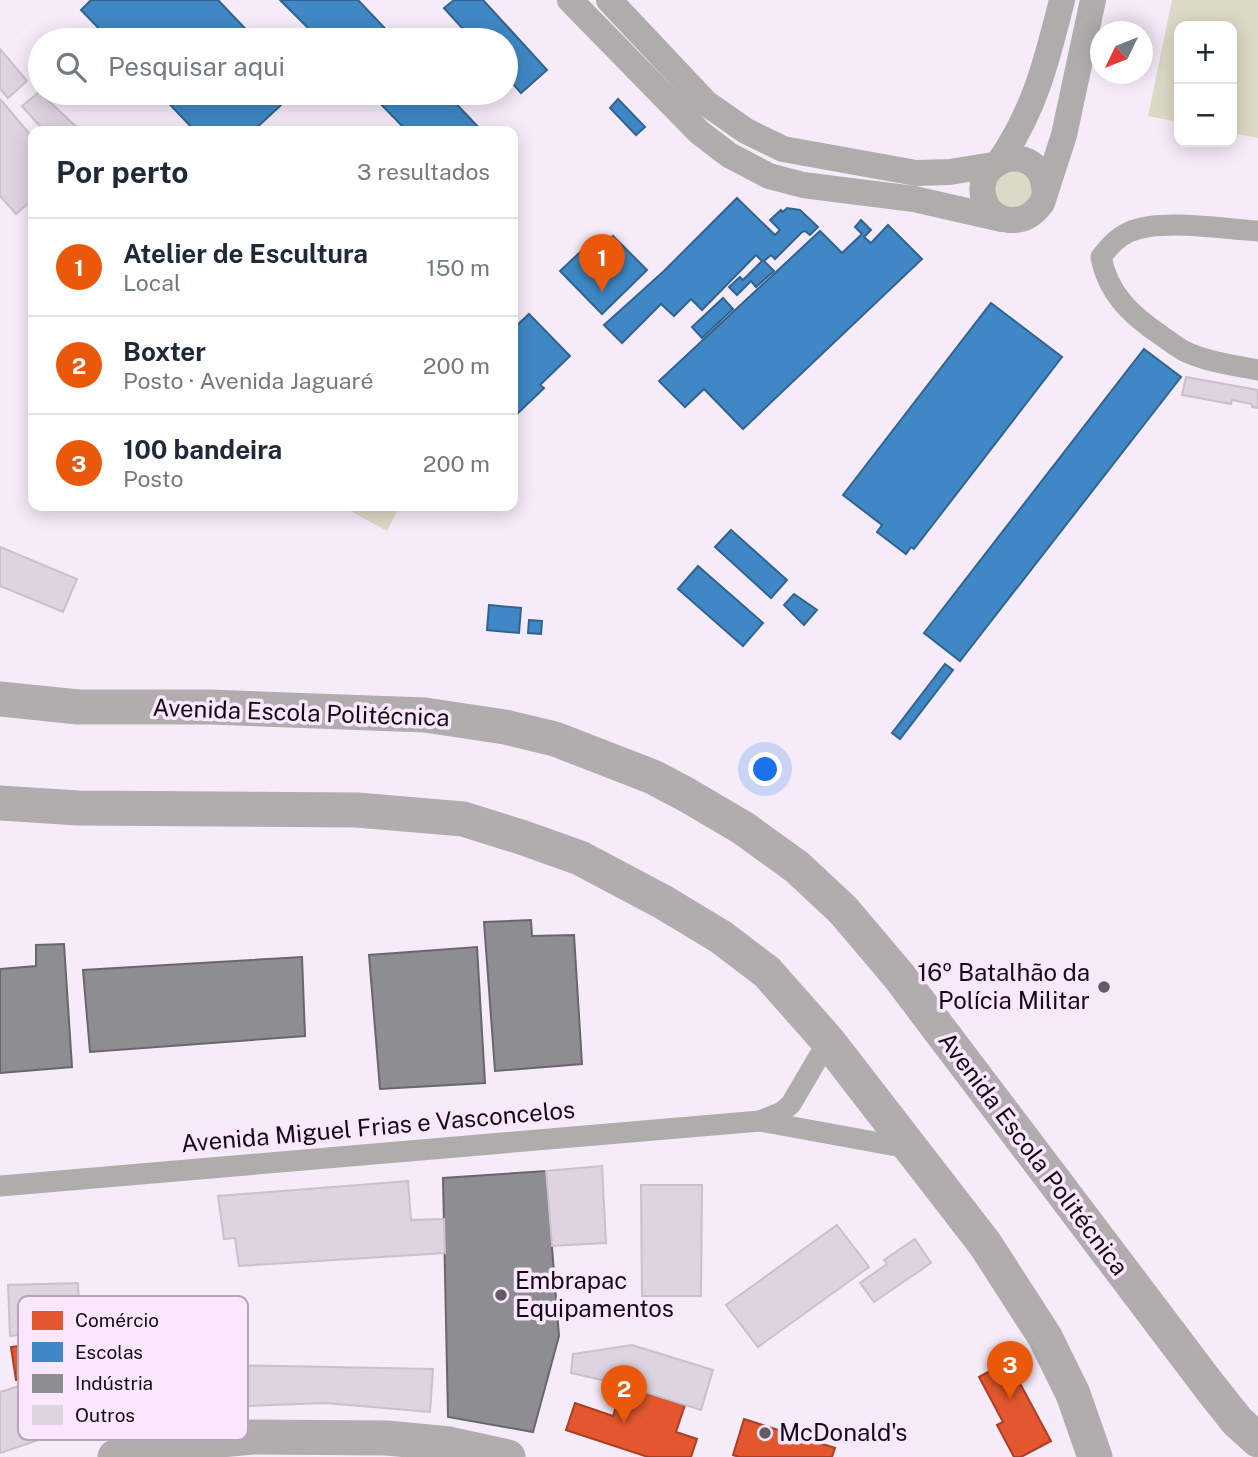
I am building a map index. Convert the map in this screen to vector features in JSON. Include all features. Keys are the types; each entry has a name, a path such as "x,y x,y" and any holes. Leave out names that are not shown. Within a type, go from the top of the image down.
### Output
{"highway":[{"name":"Avenida Escola Politécnica","path":"0,699 78,707 210,707 425,715 505,727 555,738 653,777 743,828 797,866 843,909 899,976 1210,1387 1237,1421 1258,1440"},
{"path":"0,803 78,808 357,810 463,819 521,836 580,858 722,937 767,972 828,1041 985,1244 1045,1336 1073,1394 1095,1457"},
{"path":"248,1437 387,1438 449,1444 508,1457"},
{"path":"115,1457 171,1446 225,1440"}],"street":[{"path":"570,0 699,132 729,155 769,176 803,185 915,199 1019,221 1035,213 1042,203 1064,135 1093,0"},
{"path":"610,0 706,103 746,131 783,149 916,173 950,172 1012,158 1029,162 1041,175 1045,191"},
{"path":"1002,219 989,210 982,194 984,178 1017,136 1032,103 1044,73 1062,0"},
{"path":"1258,231 1164,225 1142,228 1112,243 1101,257 1104,272 1112,288 1128,312 1144,324 1184,350 1211,360 1258,370"},
{"name":"Avenida Miguel Frias e Vasconcelos","path":"760,1121 782,1112 791,1104 828,1041"},
{"name":"Avenida Miguel Frias e Vasconcelos","path":"0,1185 760,1121 914,1150"}],"shaded area":[{"path":"1172,0 1258,0 1258,138 1237,134 1237,21 1174,21 1174,121 1148,116"},
{"path":"1007,167 1033,177 1034,204 1000,212 992,177"},
{"path":"350,511 397,511 387,531"}],"building: Comércio":[{"path":"18,1346 18,1380 16,1380 11,1347"},
{"path":"1008,1361 1051,1441 1021,1457 1014,1457 997,1425 1003,1422 979,1377"},
{"path":"623,1385 685,1405 676,1432 697,1439 691,1457 648,1457 566,1430 575,1403 613,1416"},
{"name":"McDonald's","path":"744,1419 835,1448 832,1457 733,1455"}],"building: Escolas":[{"path":"91,0 218,0 245,28 98,28 81,10"},
{"path":"280,0 358,0 385,28 308,28"},
{"path":"454,0 483,0 509,28 462,28 444,8"},
{"path":"518,38 547,70 521,93 518,90"},
{"path":"618,99 645,127 636,135 610,108"},
{"path":"170,105 281,105 258,126 190,126"},
{"path":"382,105 457,105 477,126 402,126"},
{"path":"737,198 775,235 780,230 770,220 787,208 800,210 818,227 810,235 802,232 775,259 771,255 764,261 774,271 756,287 751,281 737,295 729,287 740,277 743,280 762,261 756,255 702,310 691,299 674,316 661,304 622,343 604,325 664,271"},
{"path":"861,220 871,230 864,237 871,243 888,225 922,259 743,429 704,389 685,407 659,381 820,231 842,253 862,234 855,227"},
{"path":"613,236 647,270 602,314 560,271 593,240 600,248"},
{"path":"723,298 733,309 702,338 692,327"},
{"path":"991,303 1062,357 914,549 911,547 906,554 877,532 882,525 843,495"},
{"path":"529,314 570,356 540,385 544,388 518,413 518,324"},
{"path":"1144,349 1181,377 960,661 924,633"},
{"path":"731,530 787,580 771,598 715,547"},
{"path":"698,566 763,623 743,646 678,589"},
{"path":"794,594 817,610 804,625 784,605"},
{"path":"489,605 521,608 519,633 487,630"},
{"path":"529,620 542,621 541,634 528,633"},
{"path":"945,664 953,670 900,739 892,733"}],"building: Indústria":[{"path":"531,920 532,936 574,935 582,1064 495,1071 484,922"},
{"path":"64,944 72,1067 0,1073 0,969 36,966 36,945"},
{"path":"477,947 485,1083 380,1089 369,955"},
{"path":"302,957 305,1036 90,1052 83,970"},
{"name":"Embrapac Equipamentos","path":"546,1171 559,1336 533,1432 448,1417 443,1178"}],"building: Outros":[{"path":"0,49 27,81 8,98 0,89"},
{"path":"0,99 28,132 28,203 16,214 0,196"},
{"path":"28,101 28,105 53,105 76,126 40,126 22,106"},
{"path":"1186,377 1258,390 1258,408 1232,400 1231,404 1182,395"},
{"path":"0,547 77,579 63,612 0,586"},
{"path":"602,1166 606,1243 552,1246 546,1171"},
{"path":"408,1181 411,1220 444,1219 445,1253 239,1266 235,1238 224,1239 218,1196"},
{"path":"641,1185 702,1185 701,1296 642,1296"},
{"path":"837,1225 869,1267 758,1347 726,1305"},
{"path":"915,1239 931,1263 874,1302 860,1283 887,1264 884,1260"},
{"path":"78,1283 79,1296 18,1296 18,1335 10,1336 8,1285"},
{"path":"632,1345 713,1370 701,1410 623,1385 571,1373 573,1354"},
{"path":"248,1365 433,1369 430,1412 325,1403 248,1406"},
{"path":"18,1386 18,1440 39,1440 0,1453 0,1392"}],"place":[{"name":"Atelier de Escultura","path":"602,292"},
{"name":"16º Batalhão da Polícia Militar","path":"1104,987"},
{"name":"Embrapac Equipamentos","path":"501,1295"},
{"name":"100 bandeira","path":"1010,1399"},
{"name":"Boxter","path":"624,1423"},
{"name":"McDonald's","path":"765,1433"}]}
